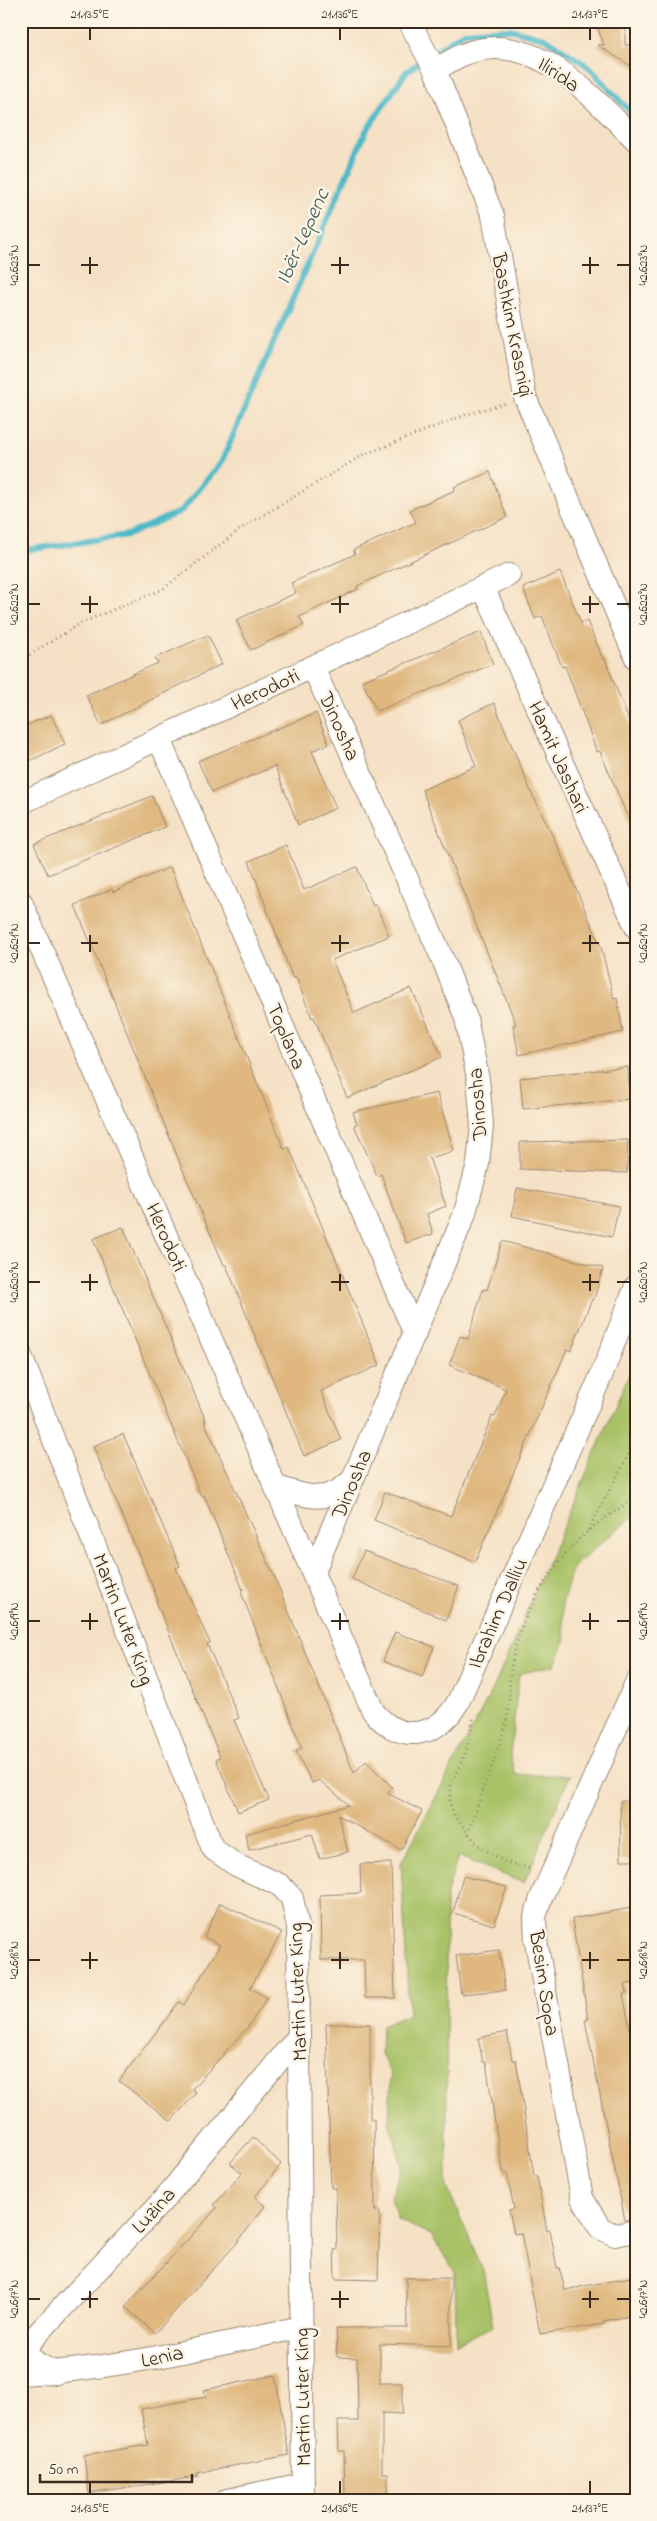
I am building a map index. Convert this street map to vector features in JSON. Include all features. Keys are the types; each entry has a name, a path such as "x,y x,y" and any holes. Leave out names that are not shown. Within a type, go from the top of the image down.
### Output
{"street":[{"path":"409,21 420,45 436,70"},
{"name":"Ilirida","path":"436,70 463,55 486,49 508,49 528,54 552,65 581,88 636,140"},
{"name":"Bashkim Krasniqi","path":"436,70 493,216 525,397 636,658"},
{"name":"Herodoti","path":"21,804 509,575"},
{"name":"Hamit Jashari","path":"483,587 636,927"},
{"name":"Dinosha","path":"313,667 444,962 466,1018 478,1079 482,1125 478,1164 464,1216 314,1571"},
{"name":"Toplana","path":"159,739 415,1334"},
{"name":"Herodoti","path":"21,902 314,1571"},
{"name":"Ibrahim Dalliu","path":"314,1571 373,1710 382,1723 405,1734 430,1730 441,1723 452,1713 458,1702 601,1376 636,1286"},
{"name":"Martin Luter King","path":"21,1356 213,1848 236,1865 280,1885 292,1898 298,1927 303,2492"},
{"path":"277,1487 305,1495 328,1496 340,1492 353,1479"},
{"name":"Besim Sopa","path":"636,1683 535,1917 536,1941 582,2198 600,2228 615,2235 636,2231"},
{"path":"614,1733 636,1728"},
{"name":"Luzina","path":"56,2373 40,2365 30,2357 26,2351 27,2345 166,2197 299,2036"},
{"name":"Lenia","path":"21,2374 56,2373 123,2365 302,2326"},
{"path":"227,2500 303,2492"}],"path":[{"path":"21,660 81,623 163,589 242,528 363,455 465,415 525,397"},
{"path":"587,1532 636,1441"},
{"path":"468,1834 501,1743 508,1715 511,1664 516,1643 539,1592 560,1560 587,1532 636,1496"},
{"path":"475,1713 466,1752 449,1793 455,1817 478,1846 505,1862 552,1874"}],"green space":[{"path":"636,1358 636,1530 632,1517 573,1567 562,1604 565,1641 555,1665 519,1674 510,1757 516,1775 570,1775 524,1883 458,1856 446,1896 447,2187 483,2270 493,2326 456,2343 455,2272 431,2235 397,2219 391,2198 402,2165 389,2122 391,2075 381,2054 382,2026 409,2014 401,1863 494,1687"}],"building":[{"path":"596,23 625,23 625,45 636,45 636,69 597,45 604,45"},
{"path":"490,472 507,517 357,586 358,589 299,617 304,625 251,650 236,620 296,593 291,583 355,554 353,550 416,522 410,510 455,490 454,487"},
{"path":"560,572 581,623 587,621 603,659 605,659 636,739 636,837 600,751 597,752 565,666 562,667 542,616 535,619 523,588"},
{"path":"481,632 493,664 377,711 362,681"},
{"path":"208,635 222,664 101,725 86,695 158,663 155,658"},
{"path":"494,703 534,799 558,847 601,947 614,999 617,998 623,1032 519,1055 513,1025 516,1024 422,790 476,766 458,720"},
{"path":"316,713 329,744 312,751 336,808 298,825 275,766 212,792 198,761"},
{"path":"51,715 65,744 21,765 21,728"},
{"path":"152,796 165,827 48,875 34,844"},
{"path":"286,845 304,890 357,867 373,906 376,905 389,936 332,960 354,1013 411,988 442,1057 347,1098 296,977 293,979 249,861"},
{"path":"170,867 284,1149 289,1147 380,1365 321,1391 341,1440 304,1456 226,1265 224,1265 182,1168 75,905 112,889 113,892"},
{"path":"628,1067 630,1099 523,1109 520,1078"},
{"path":"437,1093 454,1151 429,1158 446,1206 427,1214 433,1234 406,1243 381,1174 377,1176 354,1125 357,1124 353,1112"},
{"path":"628,1140 627,1173 520,1169 520,1142"},
{"path":"517,1188 619,1206 612,1237 512,1216"},
{"path":"123,1227 206,1421 204,1421 275,1578 354,1773 366,1761 392,1787 387,1793 422,1811 401,1850 338,1815 348,1852 320,1859 312,1834 249,1850 245,1834 349,1805 319,1780 312,1783 296,1751 302,1748 241,1592 243,1590 204,1495 201,1496 93,1239"},
{"path":"502,1241 603,1268 594,1299 592,1299 571,1351 567,1349 475,1562 374,1520 385,1492 451,1516 492,1416 495,1417 506,1389 449,1365 460,1336 468,1339 483,1289 487,1290"},
{"path":"123,1434 180,1566 176,1568 210,1643 207,1644 239,1718 234,1720 269,1800 238,1812 216,1759 220,1757 156,1601 158,1600 93,1446"},
{"path":"364,1551 459,1586 446,1620 352,1579"},
{"path":"395,1632 434,1647 422,1677 383,1661"},
{"path":"620,1801 636,1801 636,1860 621,1860"},
{"path":"391,1863 395,1998 365,1998 364,1960 321,1960 320,1895 361,1893 360,1864"},
{"path":"463,1876 507,1887 494,1925 453,1913"},
{"path":"220,1903 282,1932 250,1988 267,1998 247,2028 192,2089 196,2093 171,2121 119,2081 179,2002 184,2005 220,1945 204,1937"},
{"path":"636,1907 636,1983 625,1984 627,1993 623,1994 636,2058 636,2218 625,2220 585,2020 588,2020 572,1919"},
{"path":"499,1950 505,1990 461,1994 456,1956"},
{"path":"326,2024 370,2024 370,2119 374,2119 375,2211 380,2211 378,2280 335,2279 334,2250 337,2250 336,2188 331,2188"},
{"path":"507,2032 512,2060 516,2060 534,2176 537,2176 547,2231 550,2230 557,2268 559,2267 565,2290 636,2276 636,2315 603,2321 604,2324 540,2334 521,2233 514,2234 509,2210 514,2209 507,2174 504,2174 499,2150 486,2062 483,2062 478,2038"},
{"path":"253,2137 281,2164 255,2197 265,2206 237,2243 155,2333 125,2307 217,2208 214,2205 242,2173 230,2163"},
{"path":"406,2278 451,2278 451,2346 380,2344 380,2383 402,2383 402,2414 382,2413 382,2473 388,2473 388,2500 345,2500 344,2451 339,2451 338,2421 358,2421 357,2358 337,2357 336,2328 407,2328"},
{"path":"275,2375 289,2455 197,2473 198,2477 89,2493 84,2455 148,2445 141,2409 206,2397 204,2390"}],"waterway":[{"name":"Ibër-Lepenc","path":"21,551 128,535 181,511 221,463 366,131 406,72 464,32 509,29 545,38 589,67 636,118"}]}
